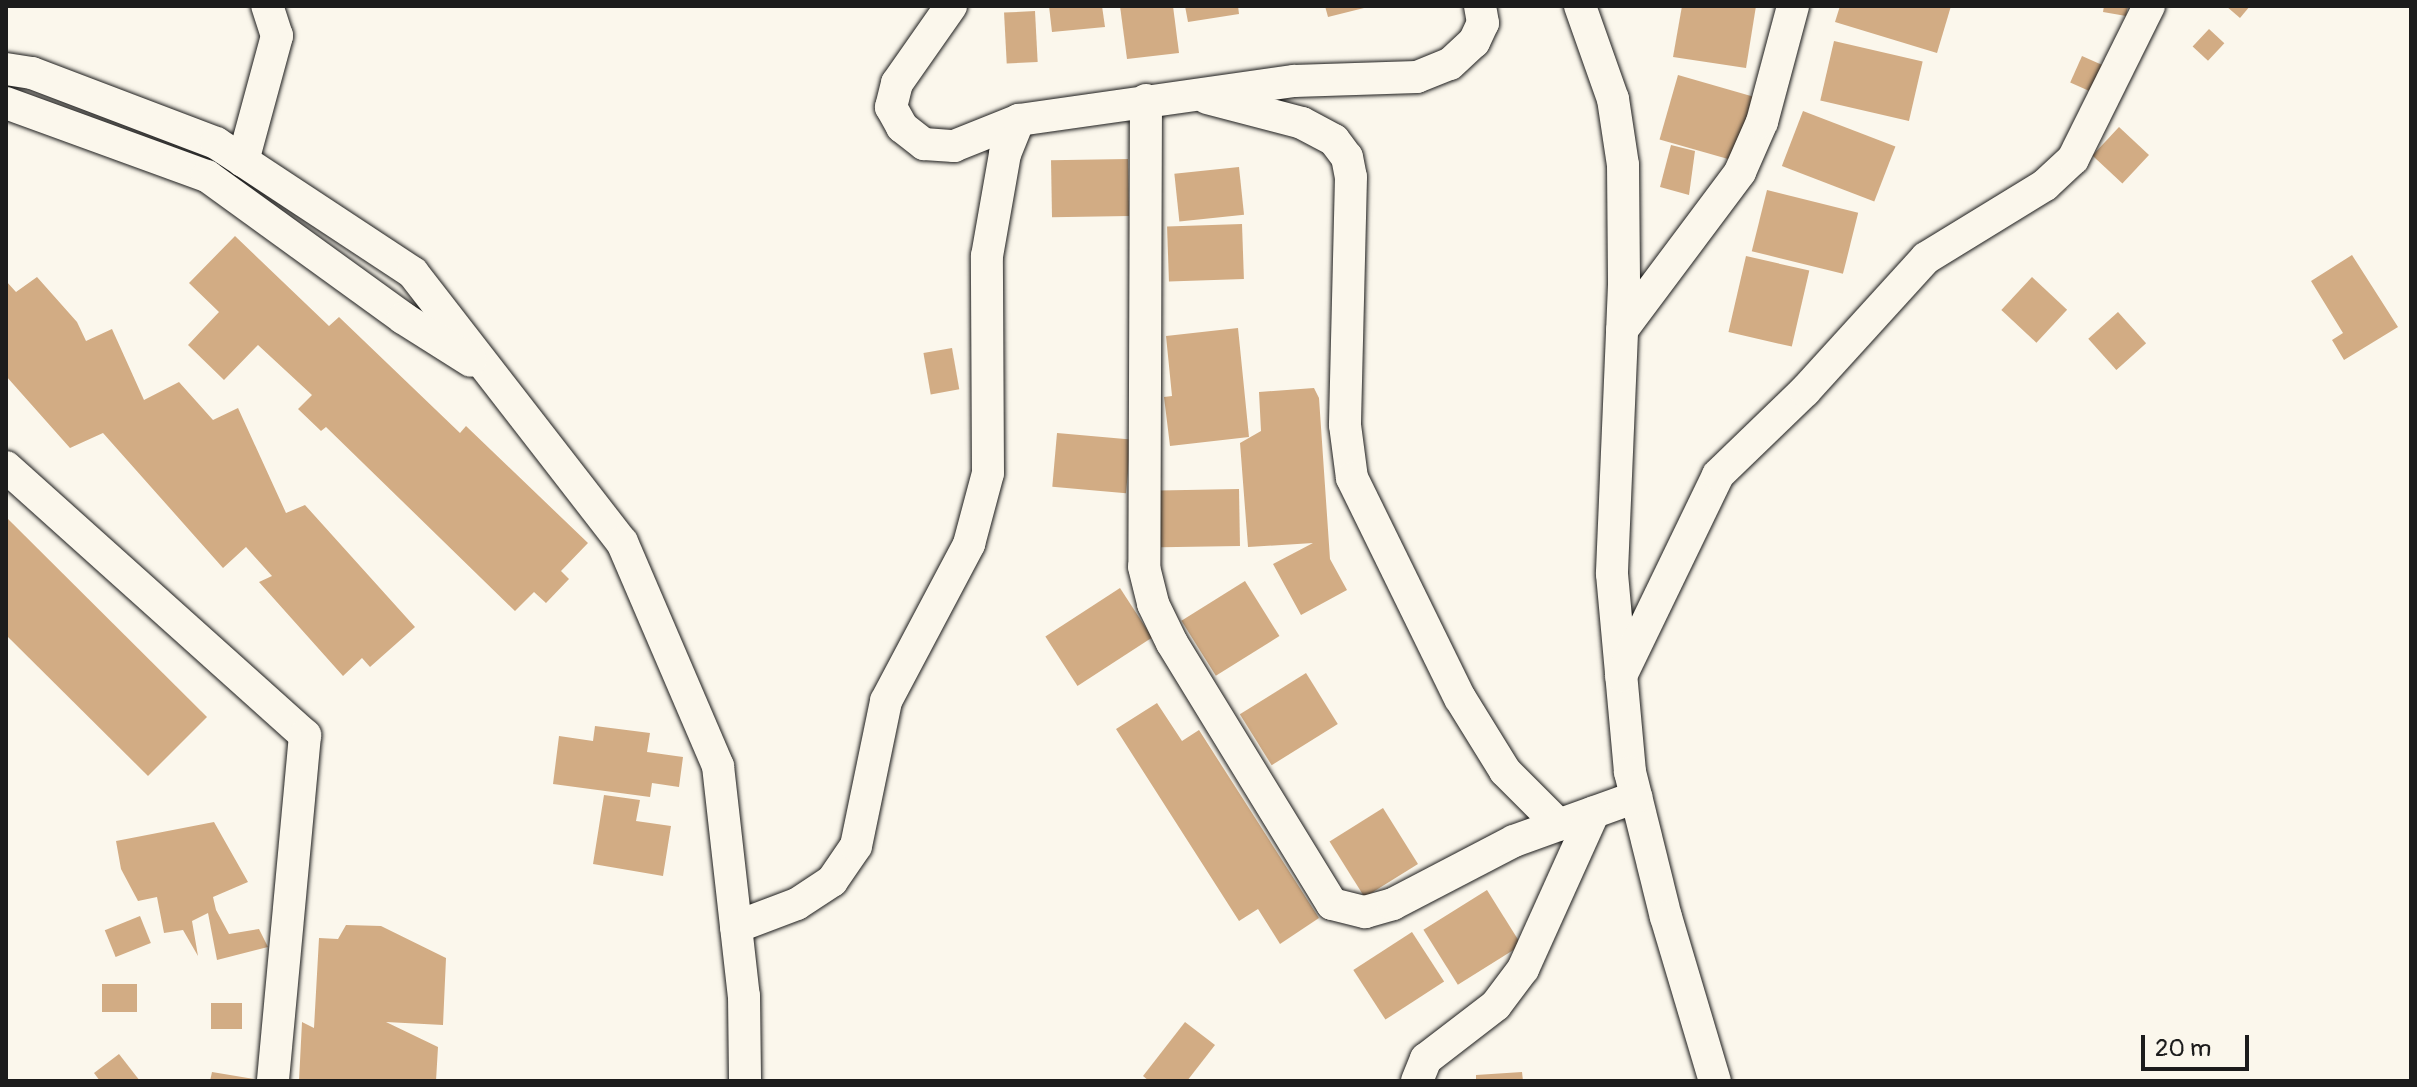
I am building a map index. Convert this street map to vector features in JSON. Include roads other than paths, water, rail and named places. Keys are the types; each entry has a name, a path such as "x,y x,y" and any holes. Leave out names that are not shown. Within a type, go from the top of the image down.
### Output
{"street":[{"path":"243,161 277,36 267,6"},
{"path":"951,6 897,83 891,107 902,127 924,144 954,146 1019,120 1188,93 1294,81 1417,77 1450,64 1474,42 1483,23 1480,6"},
{"path":"1580,6 1613,99 1623,165 1622,330 1612,574 1636,797 1715,1081"},
{"path":"1622,330 1740,172 1762,122 1793,6"},
{"path":"1621,676 1718,475 1805,391 1926,258 2045,185 2073,159 2149,6"},
{"path":"6,69 32,73 216,143 413,273 622,542 718,766 744,996 745,1081"},
{"path":"1188,93 1302,123 1334,140 1347,157 1351,177 1345,425 1352,478 1460,698 1505,771 1559,825"},
{"path":"1146,100 1144,567 1153,604 1172,643 1332,904 1365,912 1393,904 1514,841 1636,797"},
{"path":"6,103 207,176 403,318 488,371"},
{"path":"736,927 797,904 820,889 856,846 886,701 969,544 988,473 987,256 1005,154 1019,120"},
{"path":"6,467 305,735 273,1081"},
{"path":"1417,1081 1426,1059 1496,1005 1523,969 1594,812"}]}
